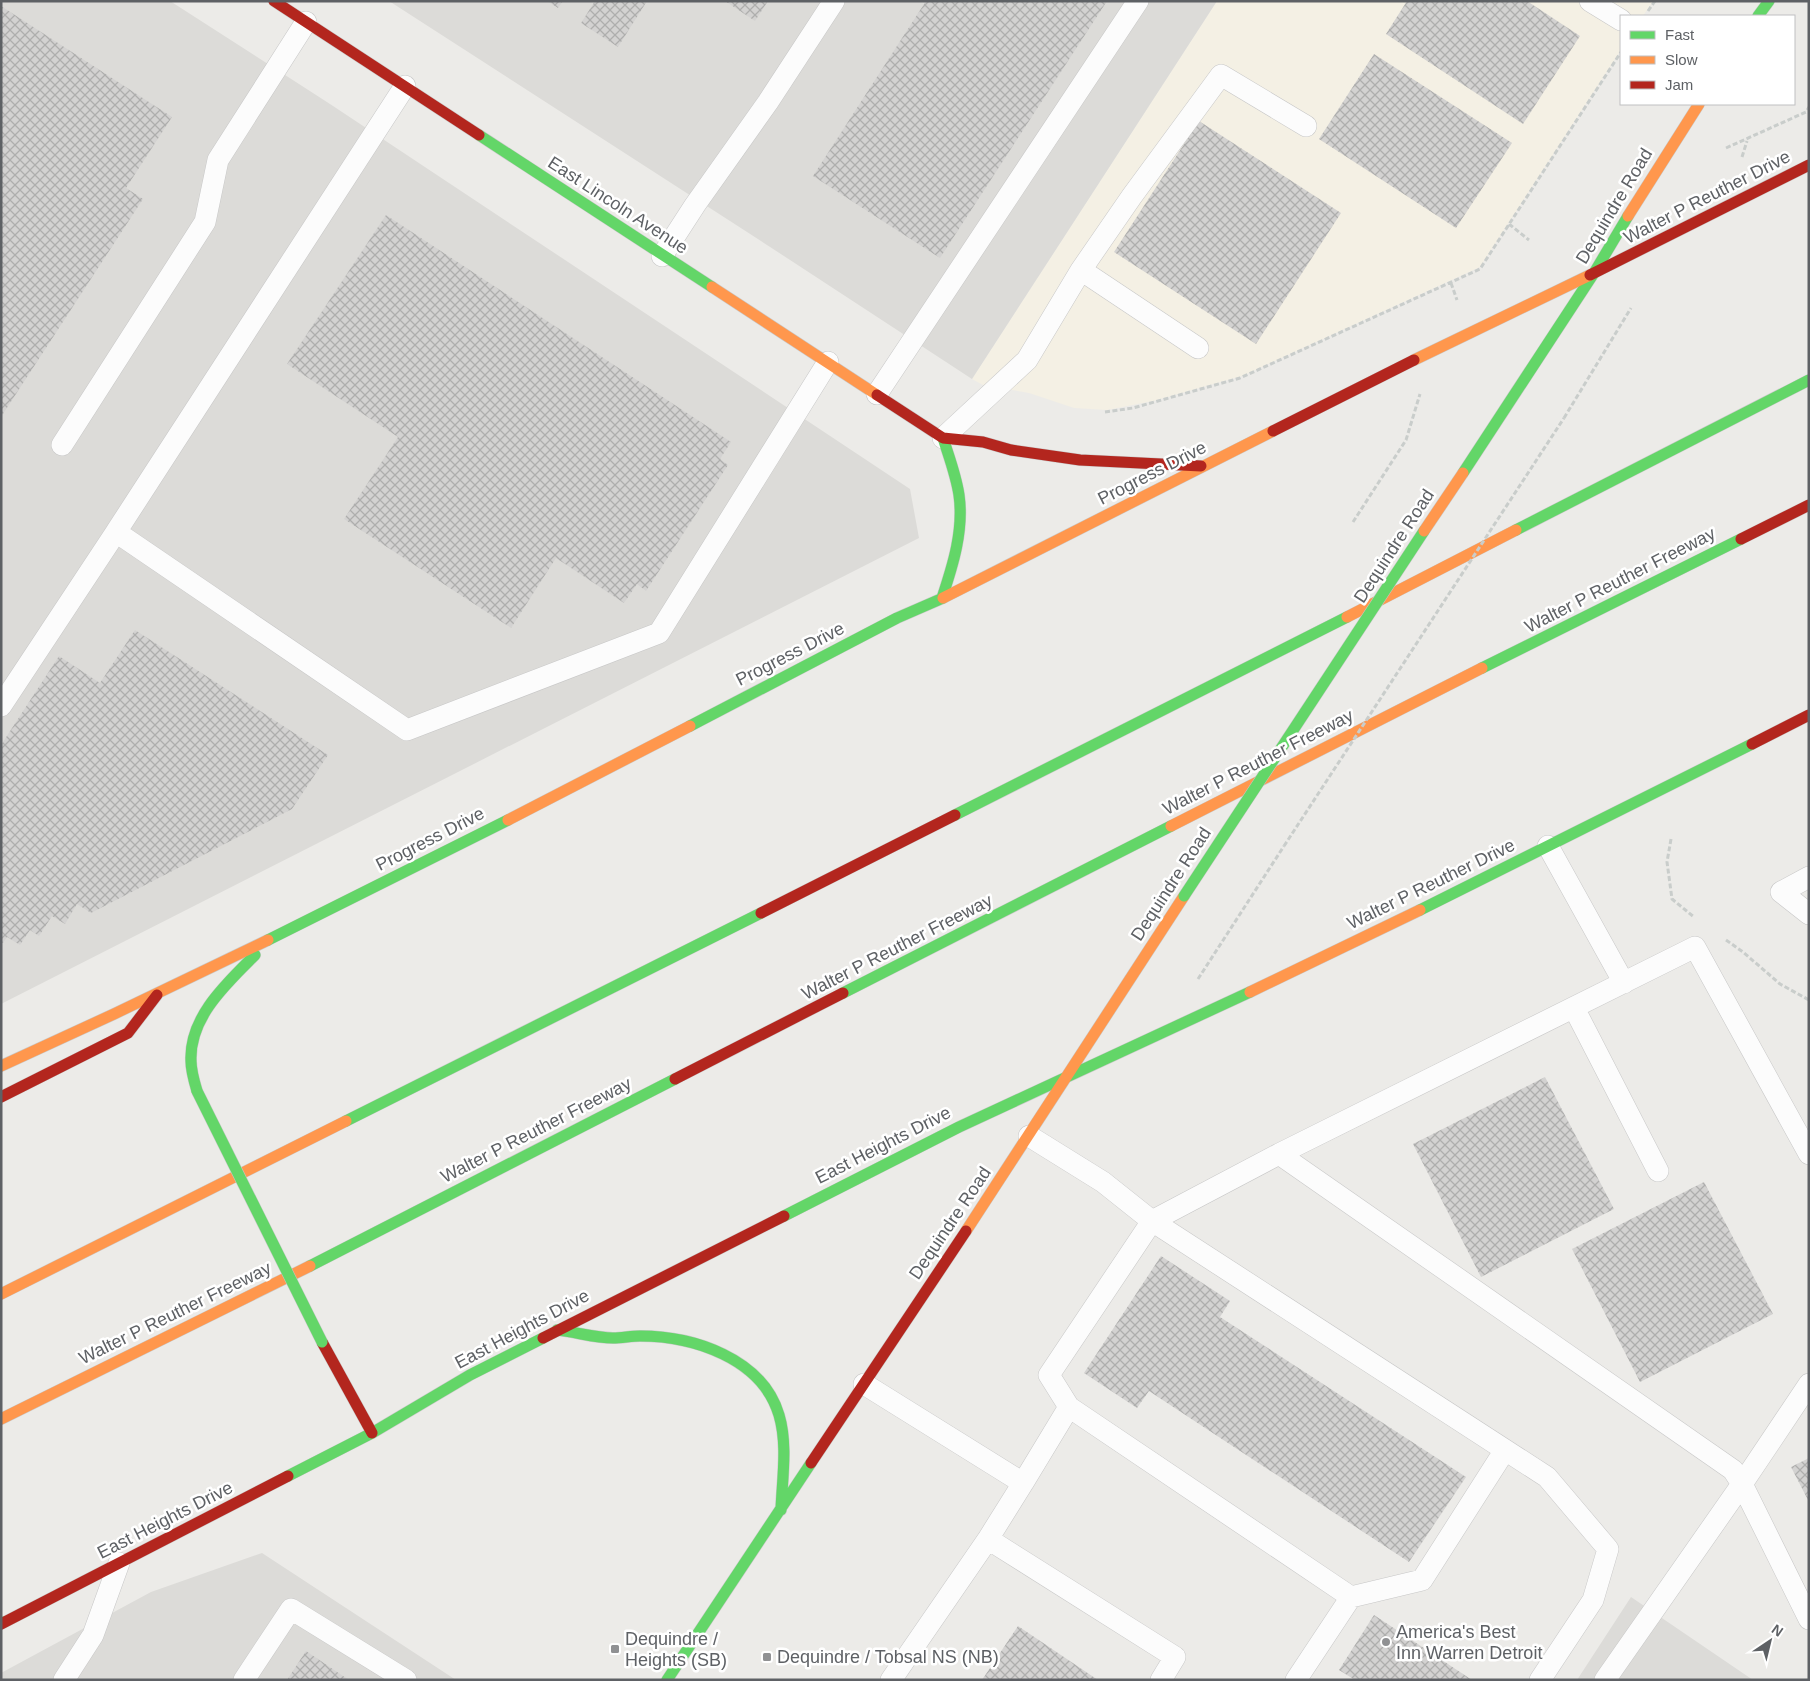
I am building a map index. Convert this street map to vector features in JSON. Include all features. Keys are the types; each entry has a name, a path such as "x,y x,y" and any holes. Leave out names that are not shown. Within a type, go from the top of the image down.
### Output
{"main road":[{"path":"1759,15 1768,1"},
{"name":"East Lincoln Avenue","path":"293,9 405,86 662,256 943,438 983,442 1011,450 1080,460 1205,466"},
{"name":"Dequindre Road","path":"668,1680 1029,1136 1184,896 1594,273 1646,185 1698,105"},
{"name":"Walter P Reuther Drive","path":"1594,273 1809,165"},
{"name":"Progress Drive","path":"1,1066 157,995 268,941 617,764 897,618 942,598 1439,347 1594,273"},
{"path":"1,1294 1172,707 1809,380"},
{"path":"942,598 954,558 960,513 960,495 943,438"},
{"name":"Walter P Reuther Freeway","path":"1,1419 266,1288 1378,720 1809,505"},
{"name":"Walter P Reuther Drive","path":"1066,1077 1177,1027 1548,846 1809,715"},
{"path":"268,941 217,996 202,1017 194,1036 190,1054 192,1072 197,1091 322,1342 372,1433"},
{"path":"1,1097 128,1033 157,995"},
{"name":"East Heights Drive","path":"2,1623 372,1433 470,1375 557,1330 958,1127 1066,1077"},
{"path":"557,1330 613,1338 643,1336 695,1344 715,1351 738,1363 756,1376 769,1393 779,1414 782,1435 781,1510"}],"lane":[{"path":"662,256 695,205 768,102 834,1"},
{"path":"877,394 1138,1"},
{"path":"1590,1 1620,19"},
{"path":"62,445 205,222 218,160 293,9"},
{"path":"943,438 1027,360 1081,270 1220,75 1306,126"},
{"path":"1,706 405,86"},
{"path":"1081,270 1198,348"},
{"path":"116,532 407,730 659,633 828,362"},
{"path":"1548,846 1624,982"},
{"path":"1809,877 1781,892 1809,914"},
{"path":"1351,1597 1068,1407 1049,1375 1152,1221 1279,1154 1696,947 1809,1154"},
{"path":"1574,1008 1658,1171"},
{"path":"1029,1136 1103,1182 1152,1221 1547,1478 1608,1549 1593,1600 1540,1680"},
{"path":"1279,1154 1733,1470 1742,1484 1809,1619"},
{"path":"864,1384 1023,1483"},
{"path":"1605,1680 1742,1484 1809,1384"},
{"path":"891,1680 988,1539 1068,1407"},
{"path":"1296,1680 1351,1597 1422,1580 1504,1450"},
{"path":"988,1539 1175,1657 1160,1680"},
{"path":"64,1680 93,1635 119,1563"},
{"path":"244,1680 291,1609 406,1680"}],"path":[{"path":"1105,412 1133,408 1240,378 1480,269 1620,54"},
{"path":"1726,148 1806,112 1809,107"},
{"path":"1742,157 1747,140"},
{"path":"1509,224 1530,240"},
{"path":"1450,282 1457,300"},
{"path":"1196,982 1564,418 1631,308"},
{"path":"1353,522 1406,440 1422,389"}],"shaded area":[{"path":"1,1 170,1 330,104 910,489 919,538 1,1004"},
{"path":"389,1 1217,1 972,379"},
{"path":"1217,1 1653,1 1644,15 1620,15 1620,52 1480,267 1242,376 1153,401 1107,410 1074,408 1029,393 983,385 972,379"},
{"path":"262,1553 456,1680 1,1680 1,1673 151,1592"},
{"path":"1631,1597 1753,1680 1577,1680"}],"building":[{"path":"547,1 563,1 558,8"},
{"path":"595,1 647,1 618,47 581,23"},
{"path":"725,1 768,1 755,21"},
{"path":"926,1 1107,1 940,258 813,176"},
{"path":"1407,1 1527,1 1580,36 1523,124 1386,34"},
{"path":"1,6 172,117 126,188 143,199 1,417"},
{"path":"1374,54 1512,143 1456,228 1319,139"},
{"path":"1199,121 1341,213 1256,344 1114,252"},
{"path":"386,215 731,442 720,459 728,465 646,591 637,584 624,603 556,558 511,628 344,519 398,437 287,364"},
{"path":"135,630 328,755 292,809 91,913 77,904 65,924 52,916 39,936 30,930 20,945 7,937 3,943 1,942 1,745 59,656 100,683"},
{"path":"1545,1077 1614,1209 1481,1277 1413,1144"},
{"path":"1704,1182 1773,1314 1640,1382 1572,1249"},
{"path":"1161,1256 1230,1301 1220,1317 1466,1477 1409,1562 1149,1391 1137,1408 1084,1373"},
{"path":"1809,1458 1809,1502 1791,1467"},
{"name":"America's Best Inn Warren Detroit","path":"1374,1615 1472,1680 1355,1680 1339,1670"},
{"path":"1018,1626 1098,1680 982,1680"},
{"path":"306,1651 349,1680 287,1680"}],"traffic: fast":[{"path":"1759,15 1769,1"},
{"path":"479,135 712,287"},
{"path":"1463,473 1594,273 1628,216"},
{"path":"1516,530 1809,380"},
{"path":"942,598 950,573 960,521 959,495 956,480 943,438"},
{"path":"1184,896 1424,531"},
{"path":"1482,668 1741,539"},
{"path":"690,726 897,618 943,598"},
{"path":"955,815 1347,617"},
{"path":"1420,910 1752,744"},
{"path":"268,940 508,820"},
{"path":"843,993 1171,826"},
{"path":"346,1121 761,913"},
{"path":"197,1091 191,1061 192,1045 196,1030 203,1016 222,989 255,955"},
{"path":"784,1216 959,1127 1250,992"},
{"path":"310,1266 675,1079"},
{"path":"197,1091 322,1342"},
{"path":"557,1330 606,1338 640,1336 682,1340 723,1354 742,1365 758,1379 770,1395 782,1426 784,1450 781,1510"},
{"path":"288,1476 372,1433 470,1375 543,1338"},
{"path":"667,1680 811,1463"}],"traffic: slow":[{"path":"1628,216 1698,105"},
{"path":"1414,360 1590,275"},
{"path":"712,287 877,395"},
{"path":"943,598 1273,431"},
{"path":"1424,531 1463,473"},
{"path":"1347,617 1516,530"},
{"path":"1171,826 1482,668"},
{"path":"508,820 690,726"},
{"path":"966,1231 1184,896"},
{"path":"1250,992 1420,910"},
{"path":"1,1066 268,940"},
{"path":"1,1294 346,1121"},
{"path":"1,1419 310,1266"}],"traffic: jam":[{"path":"274,1 479,135"},
{"path":"1590,275 1809,165"},
{"path":"1273,431 1414,360"},
{"path":"877,395 943,438 983,442 1011,450 1080,460 1201,466"},
{"path":"1741,539 1809,505"},
{"path":"1752,744 1809,715"},
{"path":"761,913 955,815"},
{"path":"675,1079 843,993"},
{"path":"1,1097 128,1033 157,995"},
{"path":"543,1338 784,1216"},
{"path":"811,1463 966,1231"},
{"path":"322,1342 372,1433"},
{"path":"1,1624 288,1476"}],"place":[{"name":"America's Best Inn Warren Detroit","path":"1386,1642"},
{"name":"Dequindre / Heights (SB)","path":"615,1649"},
{"name":"Dequindre / Tobsal NS (NB)","path":"767,1657"}]}
